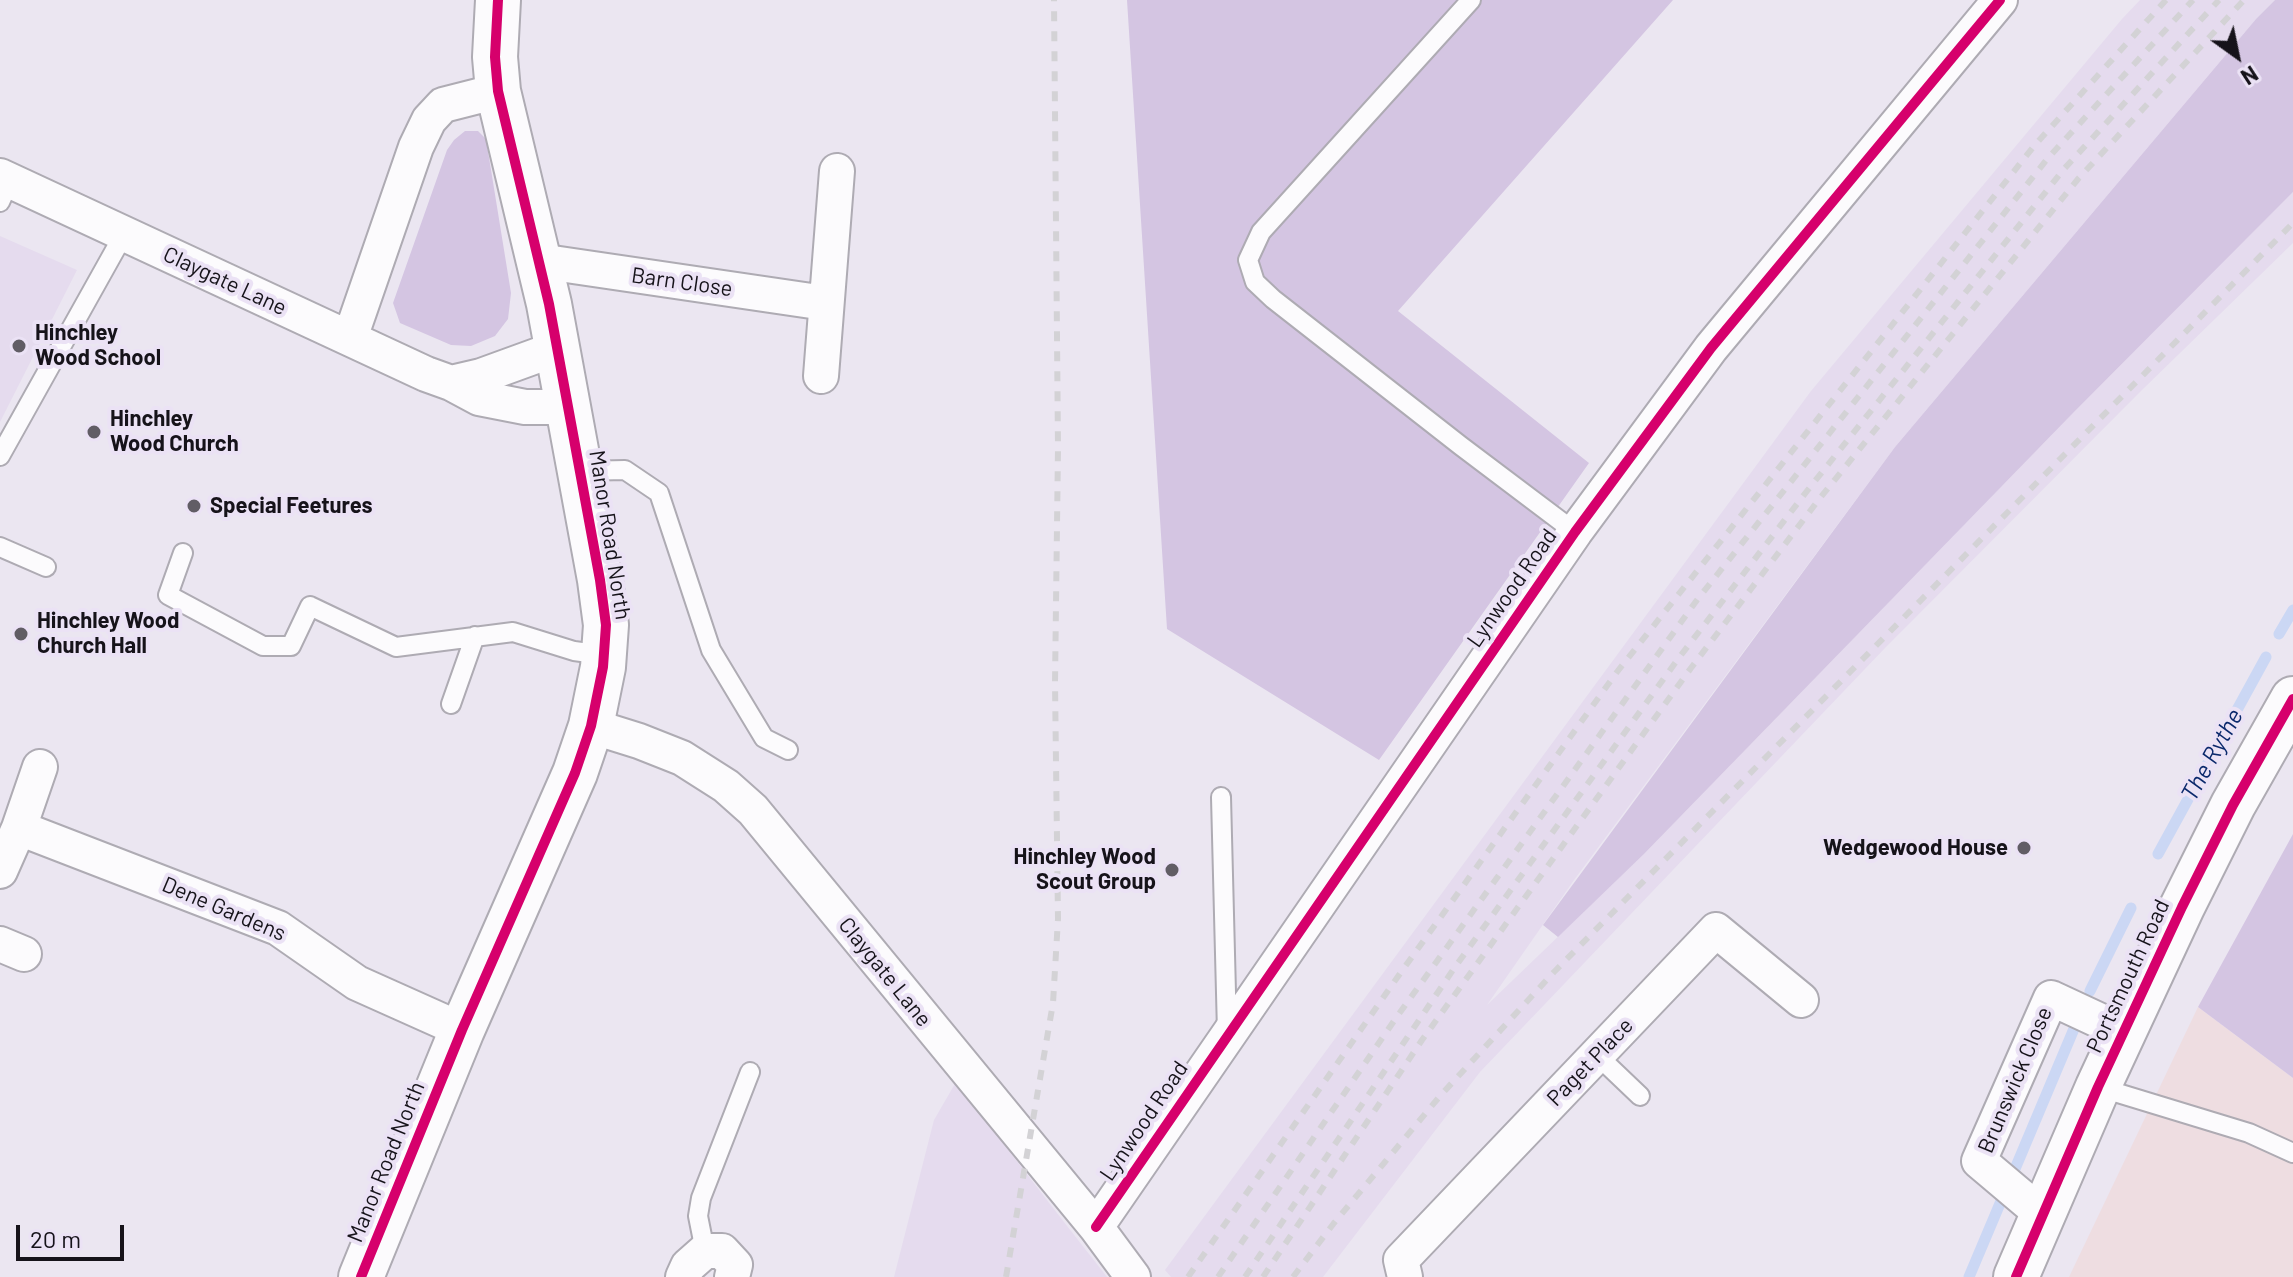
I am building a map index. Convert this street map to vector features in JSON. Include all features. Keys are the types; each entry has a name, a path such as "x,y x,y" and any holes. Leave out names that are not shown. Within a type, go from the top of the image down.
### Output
{"street":[{"name":"Manor Road North","path":"361,1277 517,900 575,773 591,726 604,655 606,625 600,580 558,348 498,91 495,57 498,0"},
{"name":"Lynwood Road","path":"1096,1227 1575,532 1711,348 2000,0"},
{"path":"350,338 416,147 429,120 443,105 498,91"},
{"path":"821,376 837,171"},
{"name":"Claygate Lane","path":"3,186 124,234 479,398 525,407 568,407"},
{"name":"Barn Close","path":"539,261 825,303"},
{"path":"451,383 481,376 558,348"},
{"name":"Portsmouth Road","path":"2016,1277 2098,1087 2182,907 2233,805 2293,699"},
{"name":"Claygate Lane","path":"591,726 682,758 726,786 753,810 1096,1227 1133,1277"},
{"path":"0,871 40,767"},
{"name":"Dene Gardens","path":"19,828 278,928 357,983 462,1030"},
{"name":"Paget Place","path":"1405,1277 1401,1260 1716,930 1801,1000"},
{"name":"Brunswick Close","path":"2043,1215 1979,1161 2039,1025 2051,998 2124,1032"},
{"path":"683,1277 688,1266 705,1251 722,1251 735,1265 732,1277"}],"lane":[{"path":"1471,0 1261,232 1248,260 1255,282 1273,299 1575,532"},
{"path":"0,456 124,234"},
{"path":"580,471 625,470 659,493 711,650 764,738 788,750"},
{"path":"0,547 46,567"},
{"path":"183,553 168,595 263,646 291,646 310,606 396,647 513,632 574,651 604,655"},
{"path":"451,704 475,636"},
{"path":"1221,797 1227,1035"},
{"path":"1597,1055 1640,1096"},
{"path":"705,1251 698,1216 701,1198 750,1072"},
{"path":"2098,1087 2249,1133 2293,1153"}],"shaded area":[{"path":"1127,0 1673,0 1398,311 1589,463 1379,760 1167,629"},
{"path":"2140,0 2275,0 1895,447 1574,880 1487,1005 1644,854 2293,192 2293,243 1885,648 1480,1072 1323,1277 1171,1277 1165,1270 1811,391"},
{"path":"2275,0 2293,0 2293,192 1644,854 1558,937 1543,925 1895,447"},
{"path":"465,131 478,131 486,139 511,293 508,319 495,336 471,346 451,345 400,323 393,303 447,150"},
{"name":"Hinchley Wood School","path":"0,236 77,270 0,422"},
{"path":"2293,834 2293,1078 2198,1007"},
{"path":"2198,1007 2293,1078 2293,1277 2069,1277"},
{"path":"956,1082 1107,1277 894,1277 934,1120"}],"waterway":[{"name":"The Rythe","path":"2279,634 2293,610"},
{"name":"The Rythe","path":"2158,854 2266,657"},
{"name":"The Rythe","path":"2090,991 2131,908"},
{"name":"The Rythe","path":"2012,1176 2076,1024"},
{"name":"The Rythe","path":"1969,1277 2004,1194"}],"railway":[{"path":"1006,1277 1053,1003 1058,919 1054,0"},
{"path":"1188,1277 1399,975 1617,672 2034,146 2166,0"},
{"path":"1218,1277 1396,1018 1697,600 2048,158 2193,0"},
{"path":"1245,1277 1455,967 1678,659 1807,491 2064,169 2219,0"},
{"path":"1263,1277 1422,1040 1691,668 1820,498 2078,179 2244,0"},
{"path":"1293,1277 1440,1096 1554,972 2293,223"}],"cycle path":[{"path":"361,1277 462,1030 575,773 591,726 603,667 606,625 600,580 549,304 498,91 495,57 498,0"},
{"path":"1096,1227 1575,532 1711,348 2000,0"},
{"path":"2016,1277 2098,1087 2182,907 2233,805 2293,699"}],"place":[{"name":"Hinchley Wood School","path":"19,346"},
{"name":"Hinchley Wood Church","path":"94,432"},
{"name":"Special Feetures","path":"194,506"},
{"name":"Hinchley Wood Church Hall","path":"21,634"},
{"name":"Wedgewood House","path":"2024,848"},
{"name":"Hinchley Wood Scout Group","path":"1172,870"}]}
